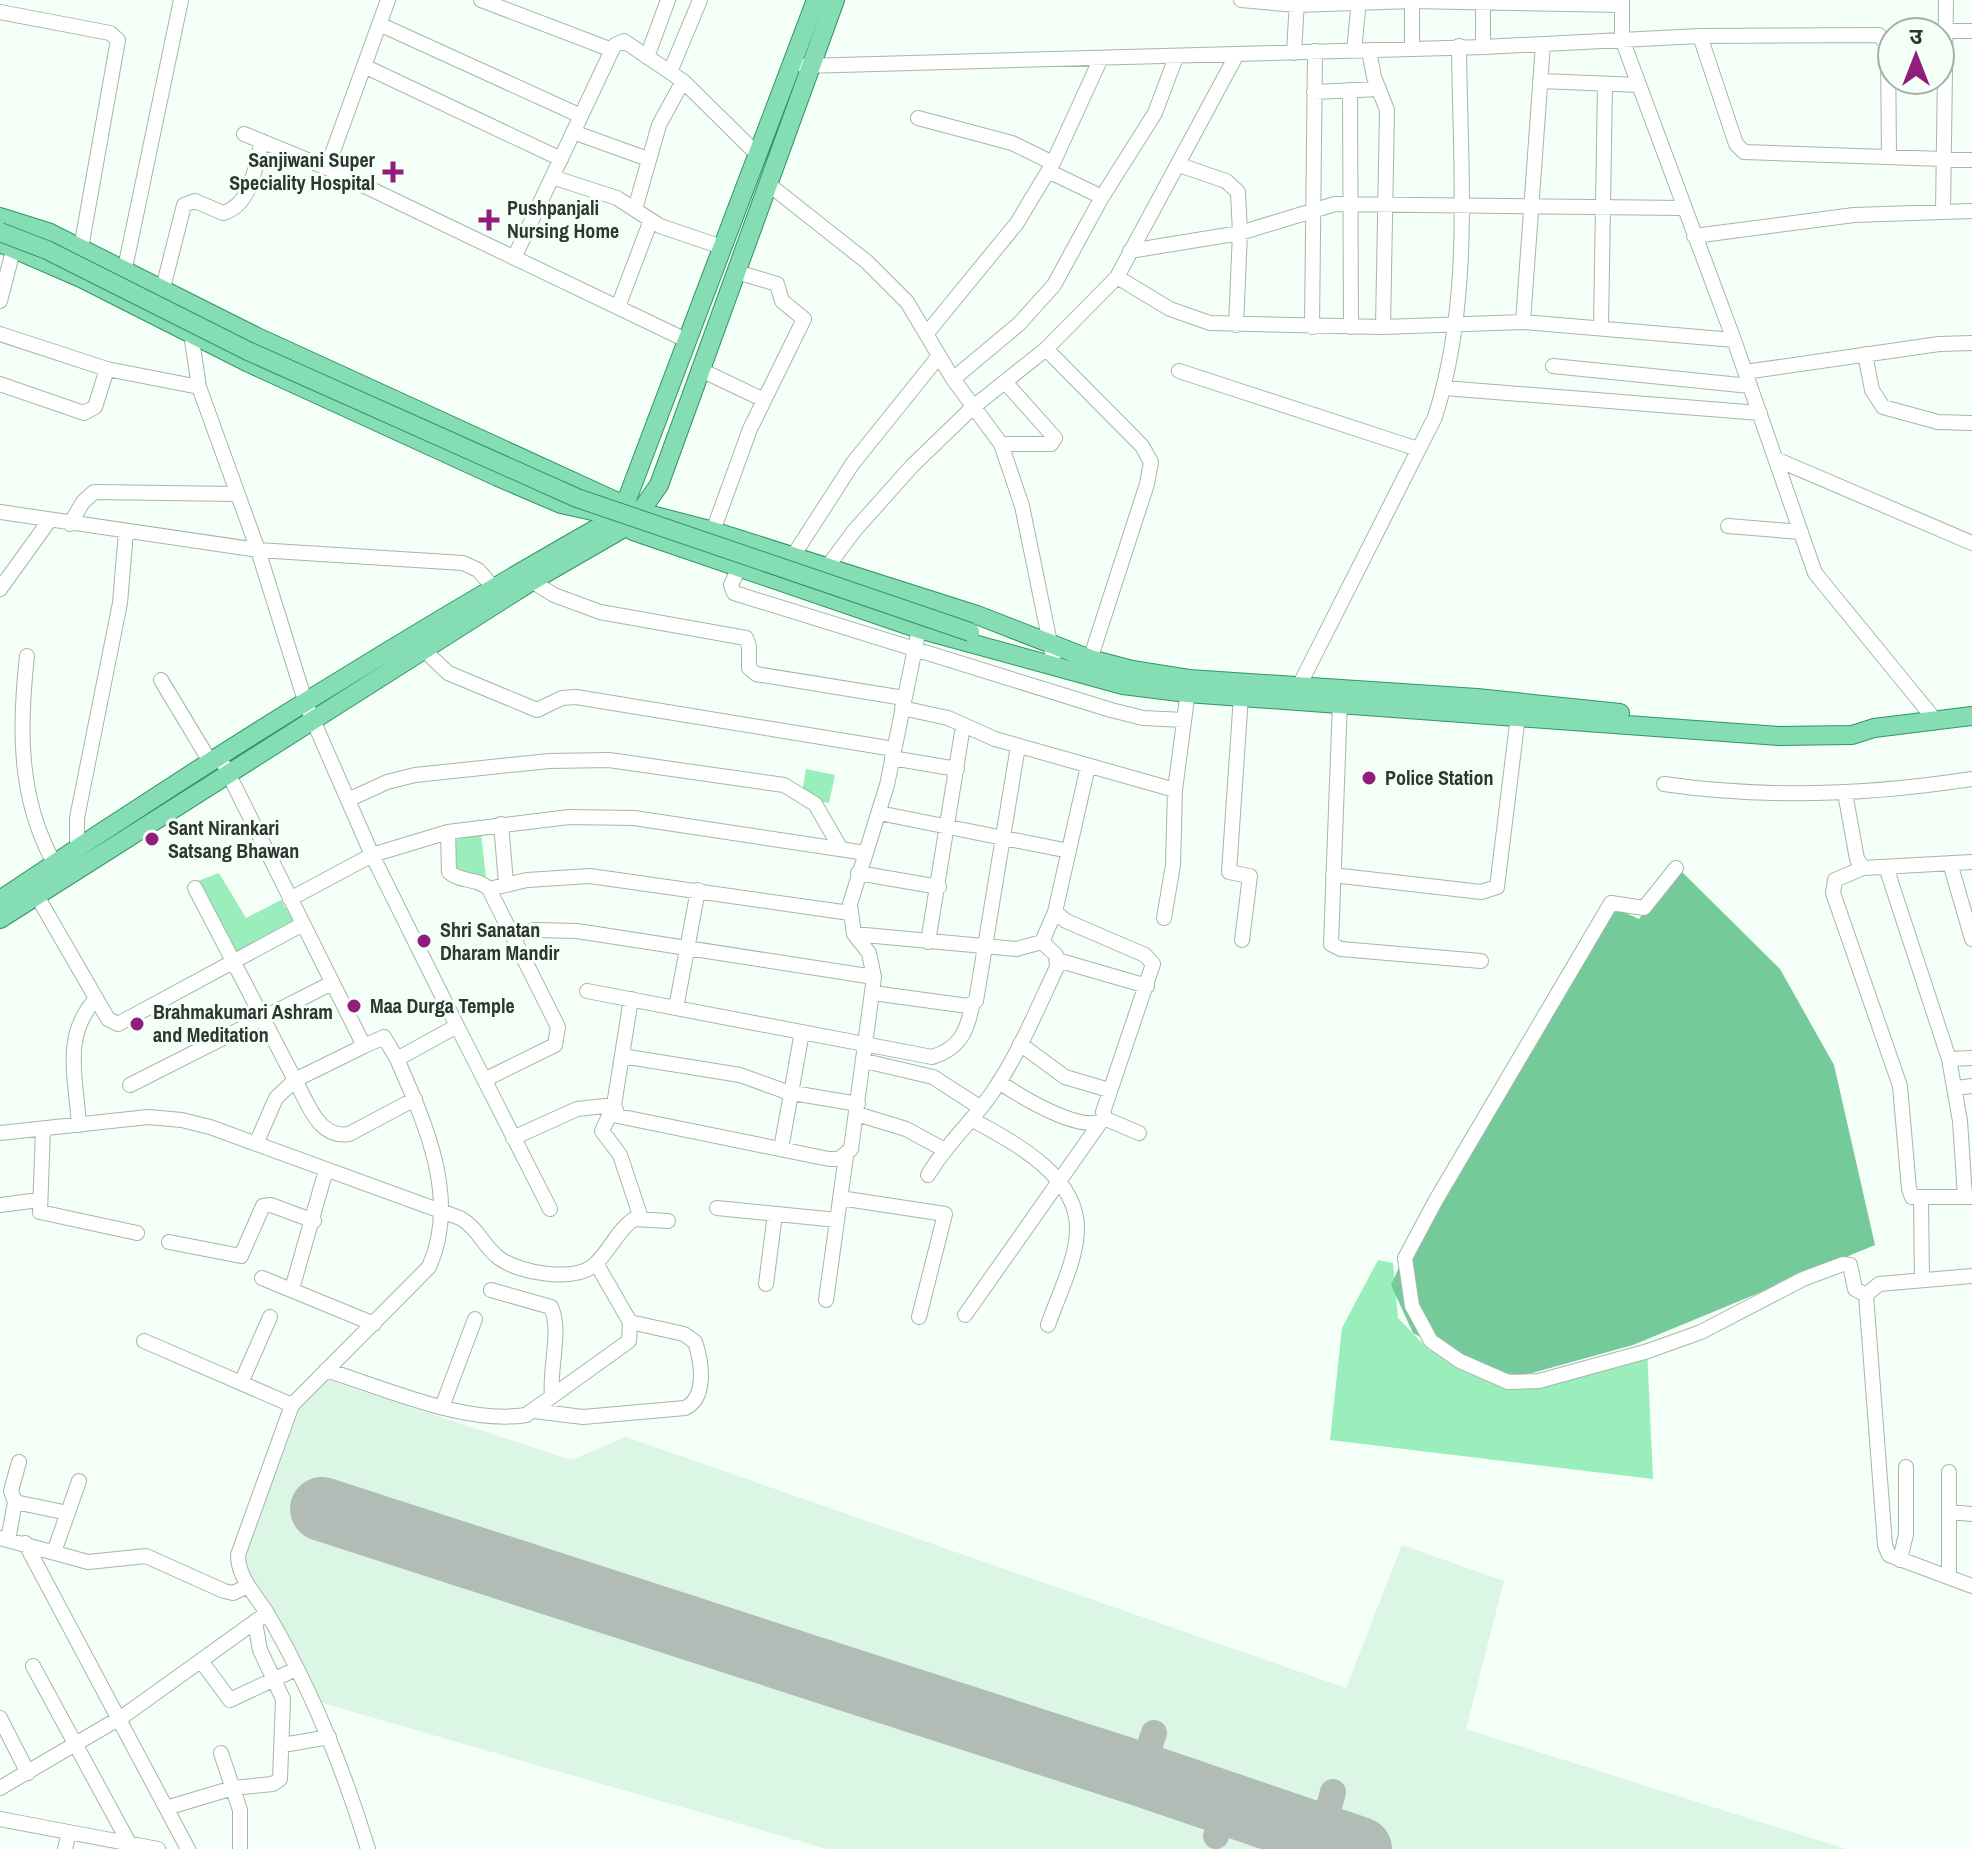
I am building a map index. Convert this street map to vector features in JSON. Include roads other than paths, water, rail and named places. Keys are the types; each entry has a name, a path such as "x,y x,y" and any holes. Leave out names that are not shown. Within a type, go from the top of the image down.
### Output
{"main road":[{"path":"0,900 77,847 424,650 525,578 628,515 659,485 767,183 801,66 816,0"},
{"path":"628,515 686,340 756,153 835,0"},
{"path":"0,217 48,232 125,268 185,300 739,568 919,629 1055,667 1087,667"},
{"path":"0,232 47,250 248,351 577,498 973,633 1009,654"},
{"path":"7,245 332,400 561,504 713,531 793,556 1051,643 1087,667 1123,685 1391,699 1518,716 1779,736 1852,735 1874,728"},
{"path":"332,400 342,375"},
{"path":"310,712 494,588 525,578"},
{"path":"973,633 1013,629"},
{"path":"1188,686 1241,696 1296,693 1340,702 1477,698 1726,726 1874,728 1972,716"},
{"path":"0,919 220,765"}],"street":[{"path":"125,268 181,0"},
{"path":"327,168 388,0"},
{"path":"481,0 612,50"},
{"path":"647,57 668,0"},
{"path":"670,72 700,0"},
{"path":"1241,0 1622,2 1622,39 1778,460 1815,573 1936,721"},
{"path":"1412,0 1412,49"},
{"path":"1354,51 1359,1"},
{"path":"1294,53 1296,2"},
{"path":"1483,2 1483,47"},
{"path":"0,12 110,33 118,40 81,248"},
{"path":"379,24 581,116"},
{"path":"801,66 1236,56 1700,36 1872,34 1884,38 1888,45 1889,157"},
{"path":"1700,36 1736,144 1744,152 1972,160"},
{"path":"514,258 612,50 624,41 683,81 756,153"},
{"path":"1523,322 1543,44"},
{"path":"1296,693 1435,417 1444,388 1458,326 1461,204 1459,46"},
{"path":"1312,327 1315,51"},
{"path":"1369,51 1387,110 1383,327"},
{"path":"809,592 879,502 972,408 1046,349 1117,277 1236,56"},
{"path":"953,379 1019,324 1054,285 1102,197 1155,113 1176,57"},
{"path":"927,333 1017,223 1050,167 1101,58"},
{"path":"364,66 561,159"},
{"path":"635,209 659,125 683,81"},
{"path":"1540,81 1639,85"},
{"path":"1601,327 1605,84"},
{"path":"1314,92 1379,89"},
{"path":"1350,90 1351,327"},
{"path":"1943,212 1944,96"},
{"path":"918,118 1012,143 1102,197"},
{"path":"573,132 648,159"},
{"path":"244,134 327,168 686,340"},
{"path":"163,288 184,205 195,201 223,213 238,207 248,190 262,141"},
{"path":"1179,165 1233,185 1239,198 1236,325"},
{"path":"552,177 617,198 651,220 722,247"},
{"path":"767,183 867,262 907,302 972,408 1001,444 1022,506 1055,667"},
{"path":"1130,251 1240,233 1323,206 1461,204 1684,208"},
{"path":"1694,236 1854,215 1972,211"},
{"path":"618,307 651,220"},
{"path":"0,301 7,245"},
{"path":"713,531 764,400 804,319 782,301 777,284 737,272"},
{"path":"1117,277 1192,319 1236,325 1383,327 1523,322 1734,340"},
{"path":"185,300 199,387 258,550 310,712 372,855 550,1209"},
{"path":"0,334 107,369 199,387"},
{"path":"1553,366 1748,379 1865,354 1972,343"},
{"path":"1046,349 1142,446 1151,462 1147,484 1087,667"},
{"path":"1865,354 1872,390 1883,407 1928,420 1972,423"},
{"path":"793,556 853,463 939,356"},
{"path":"0,384 84,413 95,407 107,369"},
{"path":"699,369 764,400"},
{"path":"1179,371 1418,449"},
{"path":"1001,444 1051,444 1055,438 1005,382"},
{"path":"1444,388 1760,413"},
{"path":"1778,460 1972,543"},
{"path":"70,524 83,502 94,492 237,494"},
{"path":"0,512 258,550 463,563 478,570 494,588"},
{"path":"0,589 49,521"},
{"path":"1728,526 1801,532"},
{"path":"77,847 77,818 120,603 126,532"},
{"path":"739,568 731,585 734,593 1111,710 1143,718 1184,720"},
{"path":"525,578 554,595 600,612 746,638 749,668 756,674 903,703 1018,746 1175,790"},
{"path":"826,1300 846,1156 851,1149 865,1061 874,977 869,953 854,934 850,913 858,873 879,813 919,629"},
{"path":"424,650 448,673 537,710 562,698 576,697 893,754 957,769"},
{"path":"27,656 21,712 23,759 36,827 54,863"},
{"path":"161,680 220,765 364,1046"},
{"path":"1164,918 1173,865 1175,790 1188,686"},
{"path":"1241,696 1229,872 1250,876 1242,940"},
{"path":"1340,702 1330,938 1335,947 1481,961"},
{"path":"1333,875 1481,892 1497,887 1518,716"},
{"path":"928,942 963,726"},
{"path":"587,991 917,1056 946,1053 957,1045 965,1033 972,1006 1005,838 1018,746"},
{"path":"348,800 387,782 415,775 549,761 624,761 784,785 815,804 841,849"},
{"path":"1042,942 1055,912 1088,766"},
{"path":"1664,784 1764,795 1845,793 1972,779"},
{"path":"1845,793 1857,859 1863,868"},
{"path":"879,813 1069,851"},
{"path":"290,899 372,855 448,832 569,817 634,818 866,853"},
{"path":"501,824 506,883"},
{"path":"448,832 449,872 455,878 483,883 489,889 558,1027 559,1038 555,1045 484,1080"},
{"path":"1886,867 1949,1059 1956,1088 1969,1197 1912,1197 1900,1086 1833,893 1835,880 1863,868 1972,862"},
{"path":"1950,863 1970,922 1972,939"},
{"path":"1676,868 1644,908 1611,903 1443,1186 1405,1258 1412,1306 1431,1341 1460,1361 1508,1382 1539,1381 1648,1351 1701,1332 1803,1279 1843,1264 1850,1265 1855,1289 1866,1295"},
{"path":"858,873 939,887"},
{"path":"489,889 506,883 590,876 850,913"},
{"path":"195,888 323,1128 338,1136 349,1134 415,1099"},
{"path":"676,1008 698,890"},
{"path":"37,896 108,1019 124,1024 303,924"},
{"path":"965,1315 1002,1258 1103,1121 1109,1090 1152,970 1151,959 1066,921 1055,912"},
{"path":"512,934 536,930 577,931 874,977"},
{"path":"854,934 1016,949 1042,942"},
{"path":"1042,942 1057,960 1147,986"},
{"path":"928,1175 943,1149 976,1114 999,1082 1020,1044 1057,960"},
{"path":"130,1085 332,983"},
{"path":"873,993 972,1006"},
{"path":"79,1125 76,1027 81,1015 96,999"},
{"path":"631,999 614,1105 602,1131 620,1155 641,1218"},
{"path":"397,1059 457,1026"},
{"path":"781,1149 802,1032"},
{"path":"256,1144 276,1098 295,1080 384,1037 430,1133 442,1212 437,1248 429,1267 292,1405 238,1555 238,1569 261,1618 296,1669 329,1737 345,1775 368,1849"},
{"path":"1020,1044 1065,1077 1109,1090"},
{"path":"622,1056 740,1075 791,1093 857,1109 906,1129 943,1149"},
{"path":"1949,1059 1972,1058"},
{"path":"865,1061 933,1077 976,1114 1029,1150 1059,1184 1070,1202 1077,1227 1048,1325"},
{"path":"999,1082 1049,1110 1081,1122 1103,1121 1139,1133"},
{"path":"1956,1088 1972,1086"},
{"path":"513,1138 577,1109 614,1105"},
{"path":"614,1105 615,1112 623,1119 829,1159 846,1156"},
{"path":"0,1133 148,1117 182,1120 467,1222 495,1255 512,1264 568,1276 596,1263 628,1223 641,1218 668,1221"},
{"path":"43,1129 39,1200 44,1215 137,1233"},
{"path":"294,1282 314,1221 326,1170"},
{"path":"840,1198 945,1214 919,1317"},
{"path":"1921,1199 1922,1280"},
{"path":"0,1205 39,1200"},
{"path":"169,1242 241,1256 263,1206 271,1205 314,1221"},
{"path":"717,1208 837,1220"},
{"path":"766,1284 775,1214"},
{"path":"326,1370 442,1407 515,1417 534,1411 629,1341 630,1322 596,1263"},
{"path":"1866,1295 1879,1284 1972,1276"},
{"path":"262,1278 374,1324"},
{"path":"491,1290 551,1307 555,1318 550,1371 552,1395"},
{"path":"1866,1295 1885,1545 1889,1555 1972,1586"},
{"path":"241,1383 270,1317"},
{"path":"442,1407 475,1319"},
{"path":"534,1411 583,1417 685,1408 694,1404 701,1389 695,1342 684,1334 630,1322"},
{"path":"144,1341 292,1405"},
{"path":"19,1462 7,1481 11,1498 15,1502 68,1513"},
{"path":"1900,1560 1906,1534 1906,1467"},
{"path":"1949,1472 1949,1577"},
{"path":"54,1552 79,1481"},
{"path":"15,1502 4,1539 88,1562 146,1556 224,1591 233,1593 248,1586"},
{"path":"1949,1512 1972,1514"},
{"path":"25,1543 188,1849"},
{"path":"0,1788 118,1719 261,1618"},
{"path":"166,1808 233,1788 277,1782 282,1775 283,1699 260,1650 261,1618"},
{"path":"201,1661 230,1700 296,1669"},
{"path":"33,1666 129,1843"},
{"path":"0,1718 28,1773"},
{"path":"283,1745 329,1737"},
{"path":"221,1753 240,1810 240,1849"},
{"path":"0,1819 69,1832 108,1844 129,1843 158,1849"},
{"path":"65,1849 69,1832"}],"place":[{"name":"Sanjiwani Super Speciality Hospital","path":"393,172"},
{"name":"Pushpanjali Nursing Home","path":"489,220"},
{"name":"Police Station","path":"1369,778"},
{"name":"Sant Nirankari Satsang Bhawan","path":"152,839"},
{"name":"Shri Sanatan Dharam Mandir","path":"424,941"},
{"name":"Maa Durga Temple","path":"354,1006"},
{"name":"Brahmakumari Ashram and Meditation","path":"137,1024"}]}
